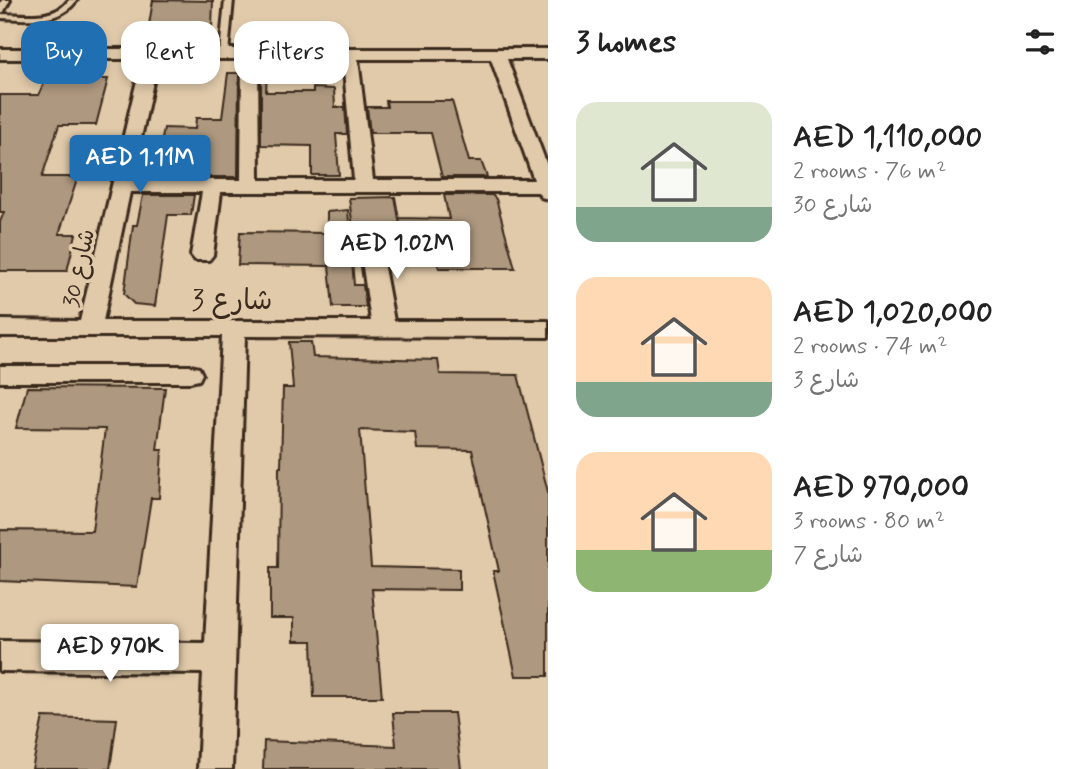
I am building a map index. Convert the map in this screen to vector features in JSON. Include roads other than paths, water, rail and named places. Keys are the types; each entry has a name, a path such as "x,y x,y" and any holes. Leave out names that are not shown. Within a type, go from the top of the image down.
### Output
{"street":[{"path":"0,54 121,53"},
{"path":"220,53 234,53"},
{"path":"364,186 349,53 548,54"},
{"path":"121,186 547,189 497,54"},
{"name":"شارع 30","path":"90,328 144,84"},
{"path":"250,84 250,186"},
{"path":"202,255 212,186"},
{"path":"369,240 384,329"},
{"name":"شارع 3","path":"0,328 548,329"},
{"path":"215,769 234,328"},
{"path":"0,374 190,374"},
{"path":"0,656 221,658"}],"lane":[{"path":"6,0 0,13 60,13 69,7 73,0"},
{"path":"224,53 229,0"}]}
